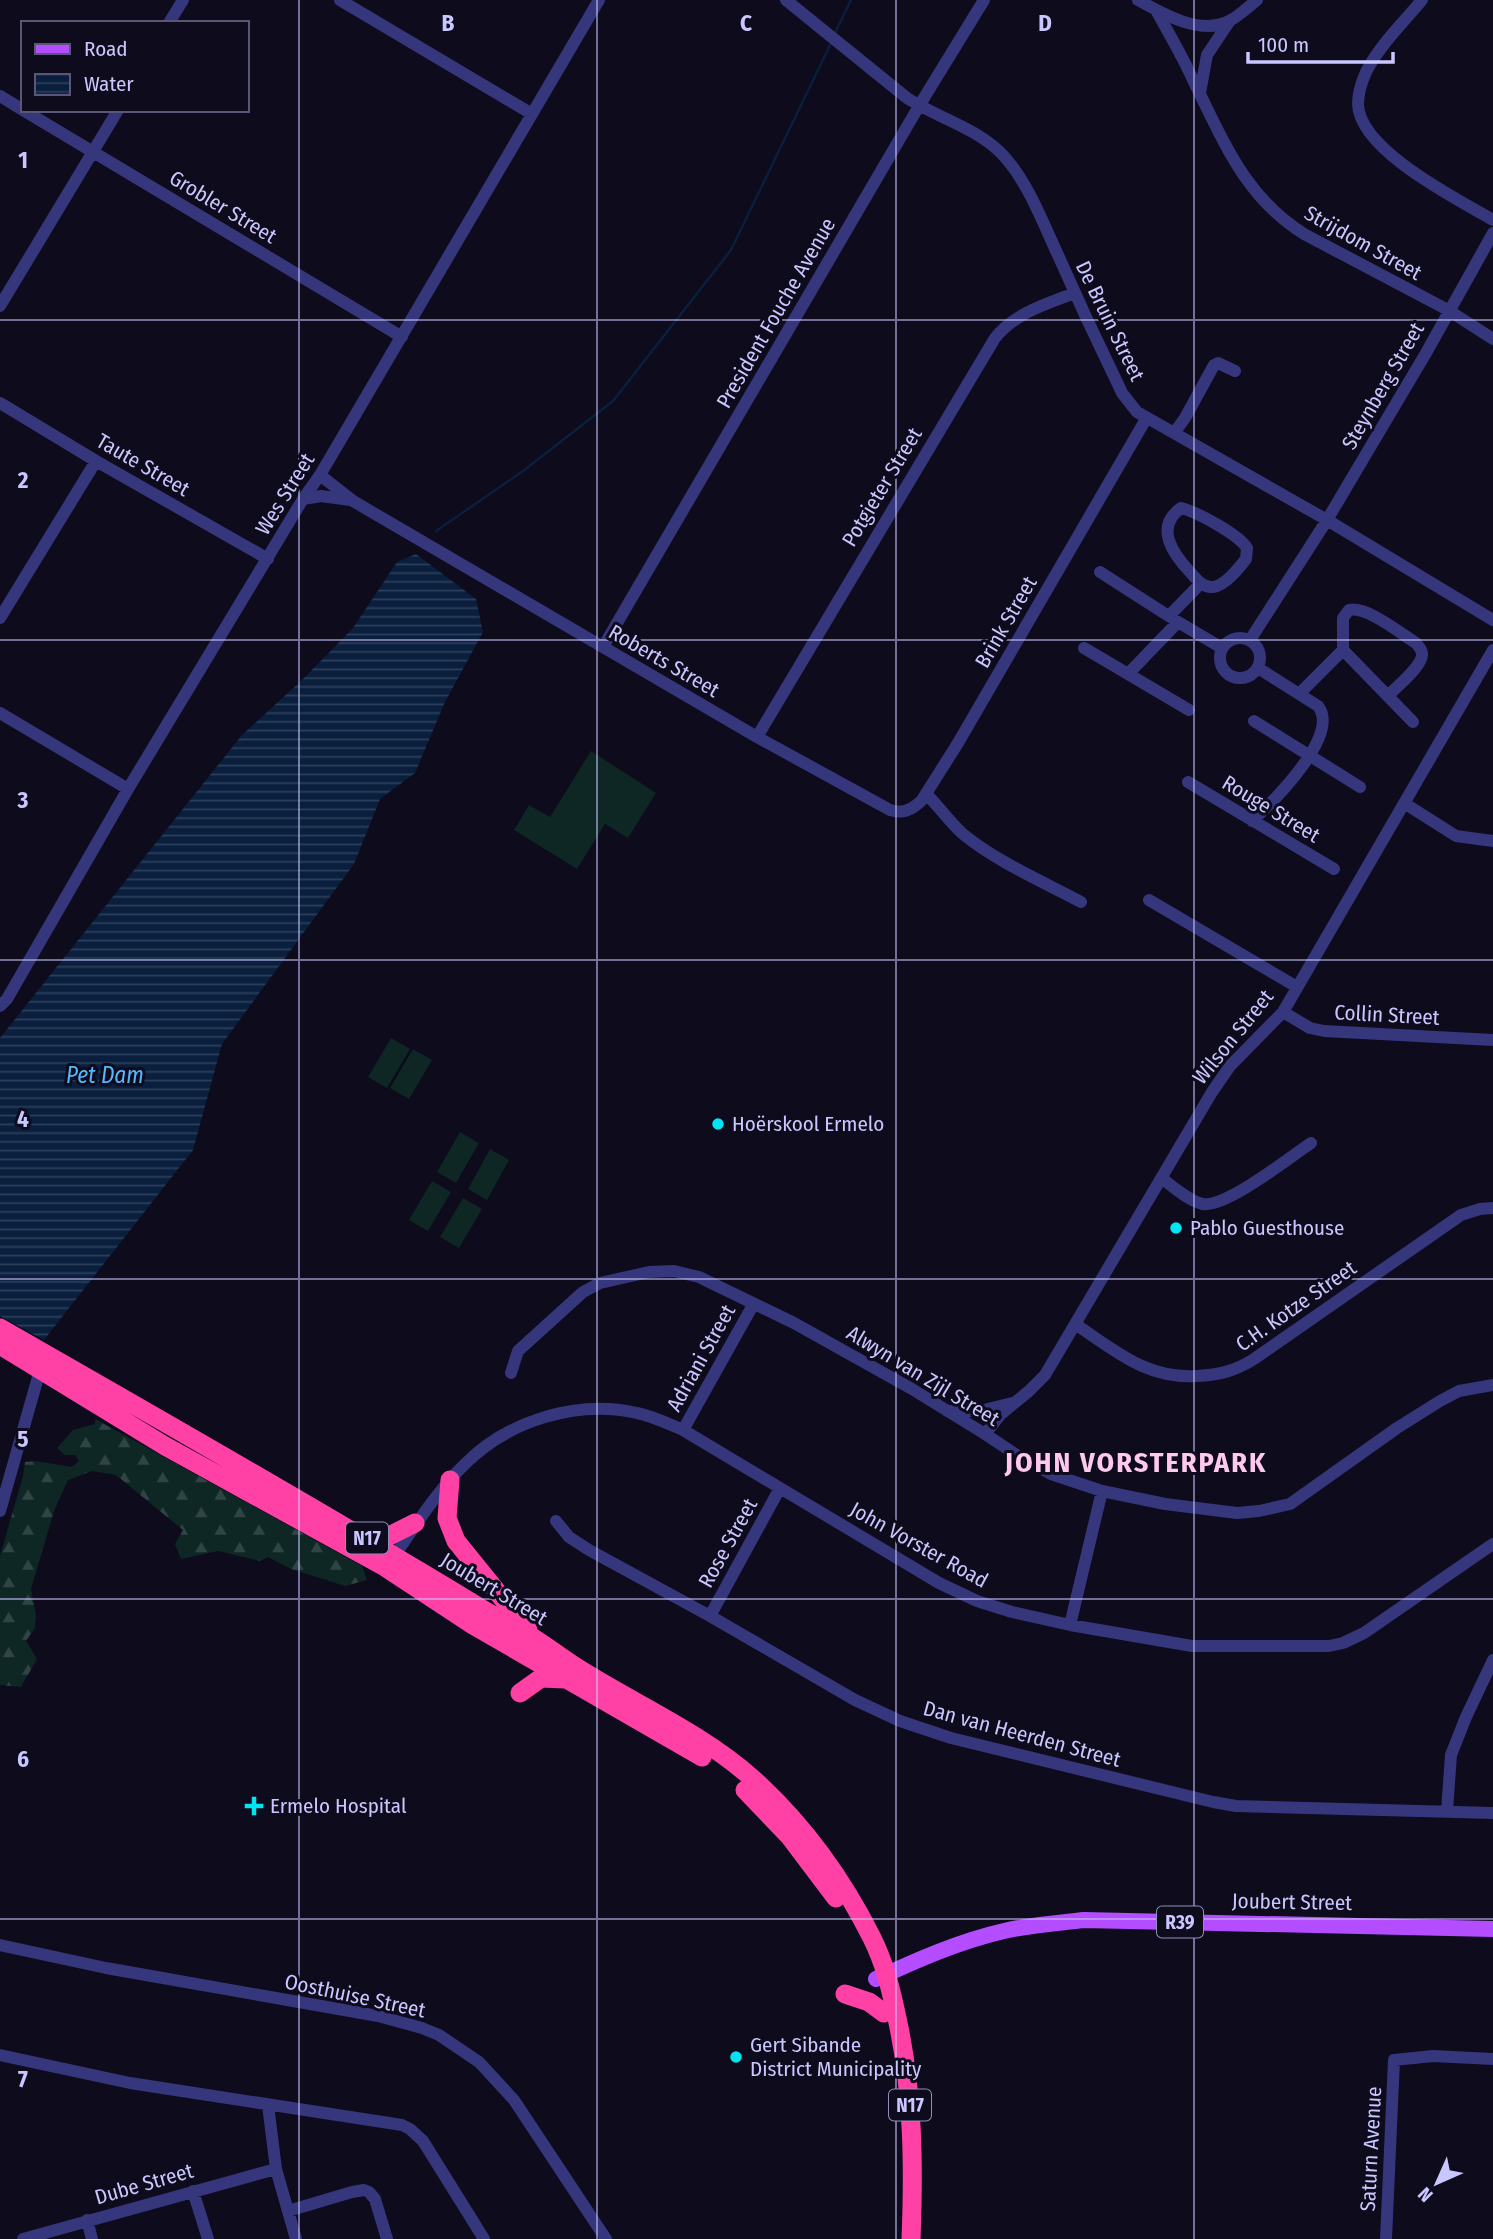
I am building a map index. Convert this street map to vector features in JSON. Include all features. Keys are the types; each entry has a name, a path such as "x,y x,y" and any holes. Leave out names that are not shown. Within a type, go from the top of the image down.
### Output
{"highway":[{"name":"Joubert Street","path":"0,1328 43,1362 165,1446 536,1639 578,1668 702,1741 749,1775 801,1829 839,1878 874,1940 882,1976"},
{"name":"Joubert Street","path":"0,1345 43,1362 364,1537 390,1562 473,1625 723,1771 756,1800 790,1837 838,1900 882,1976"},
{"path":"450,1480 447,1505 449,1526 456,1541 536,1639"},
{"path":"364,1537 389,1536 415,1523"},
{"path":"470,1561 476,1606"},
{"path":"520,1693 541,1678 566,1679"},
{"name":"N17","path":"882,1976 884,2013 890,2036 900,2119 899,2239"},
{"name":"N17","path":"882,1976 902,2042 912,2118 911,2239"},
{"path":"845,1994 869,2001 884,2013"}],"main road":[{"name":"Joubert Street","path":"882,1976 966,1942 1000,1932 1084,1920 1493,1930"}],"street":[{"path":"170,21 183,0"},
{"path":"340,0 532,114"},
{"name":"Wes Street","path":"0,1006 7,999 128,789 320,475 599,0"},
{"name":"De Bruin Street","path":"786,0 919,106 951,120 1001,153 1021,181 1122,393 1137,412 1327,520 1493,620"},
{"name":"President Fouche Avenue","path":"603,647 919,106 984,0"},
{"path":"1138,0 1191,24 1228,22"},
{"path":"1200,93 1207,55 1228,22 1257,0"},
{"path":"1422,0 1373,59 1364,75 1358,105 1367,128 1397,160 1423,180 1493,219"},
{"name":"Strijdom Street","path":"1156,10 1245,179 1286,223 1448,310 1493,339"},
{"name":"Grobler Street","path":"0,96 21,109"},
{"name":"Grobler Street","path":"26,112 402,337"},
{"path":"0,306 117,112"},
{"name":"Steynberg Street","path":"1250,640 1327,520 1493,233"},
{"name":"Potgieter Street","path":"757,737 995,338 1014,319 1075,293"},
{"path":"1174,433 1214,365 1218,363 1235,371"},
{"name":"Taute Street","path":"0,403 268,559"},
{"name":"Brink Street","path":"877,804 902,813 917,805 926,794 1146,419"},
{"path":"0,618 96,461"},
{"path":"320,475 353,501"},
{"path":"303,499 330,496 353,501"},
{"name":"Roberts Street","path":"353,501 877,804"},
{"path":"1181,508 1239,539 1247,548 1247,559 1225,580 1214,587 1201,583 1175,556 1170,545 1168,524 1172,514 1181,508"},
{"path":"1100,572 1222,648"},
{"path":"1128,674 1201,583"},
{"path":"1388,696 1420,662 1422,653 1416,643 1369,614 1349,610 1343,618 1343,650 1413,722"},
{"path":"1229,640 1250,640 1260,654 1258,668 1247,677 1236,678 1229,675 1220,664 1222,648 1229,640"},
{"path":"1084,648 1189,710"},
{"path":"1300,693 1343,650"},
{"name":"Wilson Street","path":"985,1434 1013,1402 1045,1375 1220,1080 1240,1055 1283,1012 1493,650"},
{"path":"1252,821 1286,787 1308,756 1324,724 1324,712 1318,706 1258,668"},
{"path":"0,713 128,789"},
{"path":"1254,722 1360,787"},
{"name":"Rouge Street","path":"1188,782 1334,869"},
{"path":"926,794 962,833 977,844 1021,871 1081,902"},
{"path":"1404,803 1456,836 1493,841"},
{"path":"1149,900 1297,987"},
{"name":"Collin Street","path":"1283,1012 1310,1028 1324,1031 1493,1040"},
{"path":"1161,1178 1194,1200 1213,1204 1239,1192 1311,1143"},
{"name":"C.H. Kotze Street","path":"1075,1324 1134,1363 1151,1371 1180,1377 1227,1373 1254,1359 1461,1215 1493,1208"},
{"name":"Alwyn van Zijl Street","path":"511,1373 518,1351 583,1292 600,1283 649,1272 674,1271 699,1277 794,1323 947,1410 1051,1474 1102,1491 1201,1510 1237,1513 1277,1507 1298,1499 1397,1428 1440,1401 1459,1391 1493,1384"},
{"name":"Adriani Street","path":"682,1430 753,1305"},
{"path":"0,1511 43,1362"},
{"path":"947,1410 981,1411 1013,1402"},
{"name":"John Vorster Road","path":"390,1562 415,1523 450,1480 478,1452 539,1419 580,1409 639,1413 682,1430 959,1594 1012,1612 1070,1625 1192,1646 1329,1646 1343,1643 1364,1633 1493,1544"},
{"name":"Rose Street","path":"710,1616 780,1488"},
{"path":"1070,1625 1102,1491"},
{"name":"Dan van Heerden Street","path":"556,1521 569,1537 578,1543 855,1700 900,1721 951,1738 1213,1802 1236,1805 1493,1812"},
{"path":"1447,1811 1451,1755 1493,1660"},
{"name":"Oosthuise Street","path":"1,1946 106,1968 378,2016 439,2035 479,2062 514,2100 606,2239"},
{"path":"0,2055 130,2083 395,2123 410,2129 423,2141 484,2239"},
{"name":"Saturn Avenue","path":"1385,2239 1394,2060 1433,2056 1493,2059"},
{"path":"268,2105 276,2169 296,2239"},
{"name":"Dube Street","path":"23,2239 276,2169"},
{"path":"288,2211 364,2190 375,2199 387,2239"},
{"path":"192,2191 208,2239"},
{"path":"87,2220 92,2239"}],"green space":[{"path":"591,751 656,793 628,838 605,824 577,869 514,830 529,805 550,817"},
{"path":"391,1038 410,1049 387,1088 368,1077"},
{"path":"413,1049 432,1060 409,1099 390,1088"},
{"path":"460,1132 479,1143 456,1183 437,1172"},
{"path":"490,1149 509,1160 487,1200 468,1189"},
{"path":"432,1181 451,1192 428,1231 409,1220"},
{"path":"463,1198 482,1209 459,1248 440,1237"},
{"path":"95,1419 362,1566 367,1580 345,1586 291,1569 268,1557 260,1561 218,1551 181,1559 175,1544 183,1530 116,1475 92,1471 68,1480 54,1511 31,1589 36,1615 35,1628 26,1641 37,1659 21,1687 0,1685 0,1556 25,1462 36,1461 72,1467 79,1461 75,1455 65,1455 57,1448 73,1430 95,1424"}],"water":[{"name":"Pet Dam","path":"416,554 476,599 483,632 445,702 415,773 380,799 354,864 222,1044 193,1150 44,1340 0,1316 0,1038 242,735 353,628 397,562"}],"waterway":[{"path":"834,35 851,0"},
{"path":"436,531 523,471 613,401 731,250 832,41"}],"place":[{"name":"Hoërskool Ermelo","path":"718,1124"},
{"name":"Pablo Guesthouse","path":"1176,1228"},
{"name":"Ermelo Hospital","path":"254,1806"},
{"name":"Gert Sibande District Municipality","path":"736,2057"}],"district":[{"name":"JOHN VORSTERPARK","path":"1136,1462"}]}
